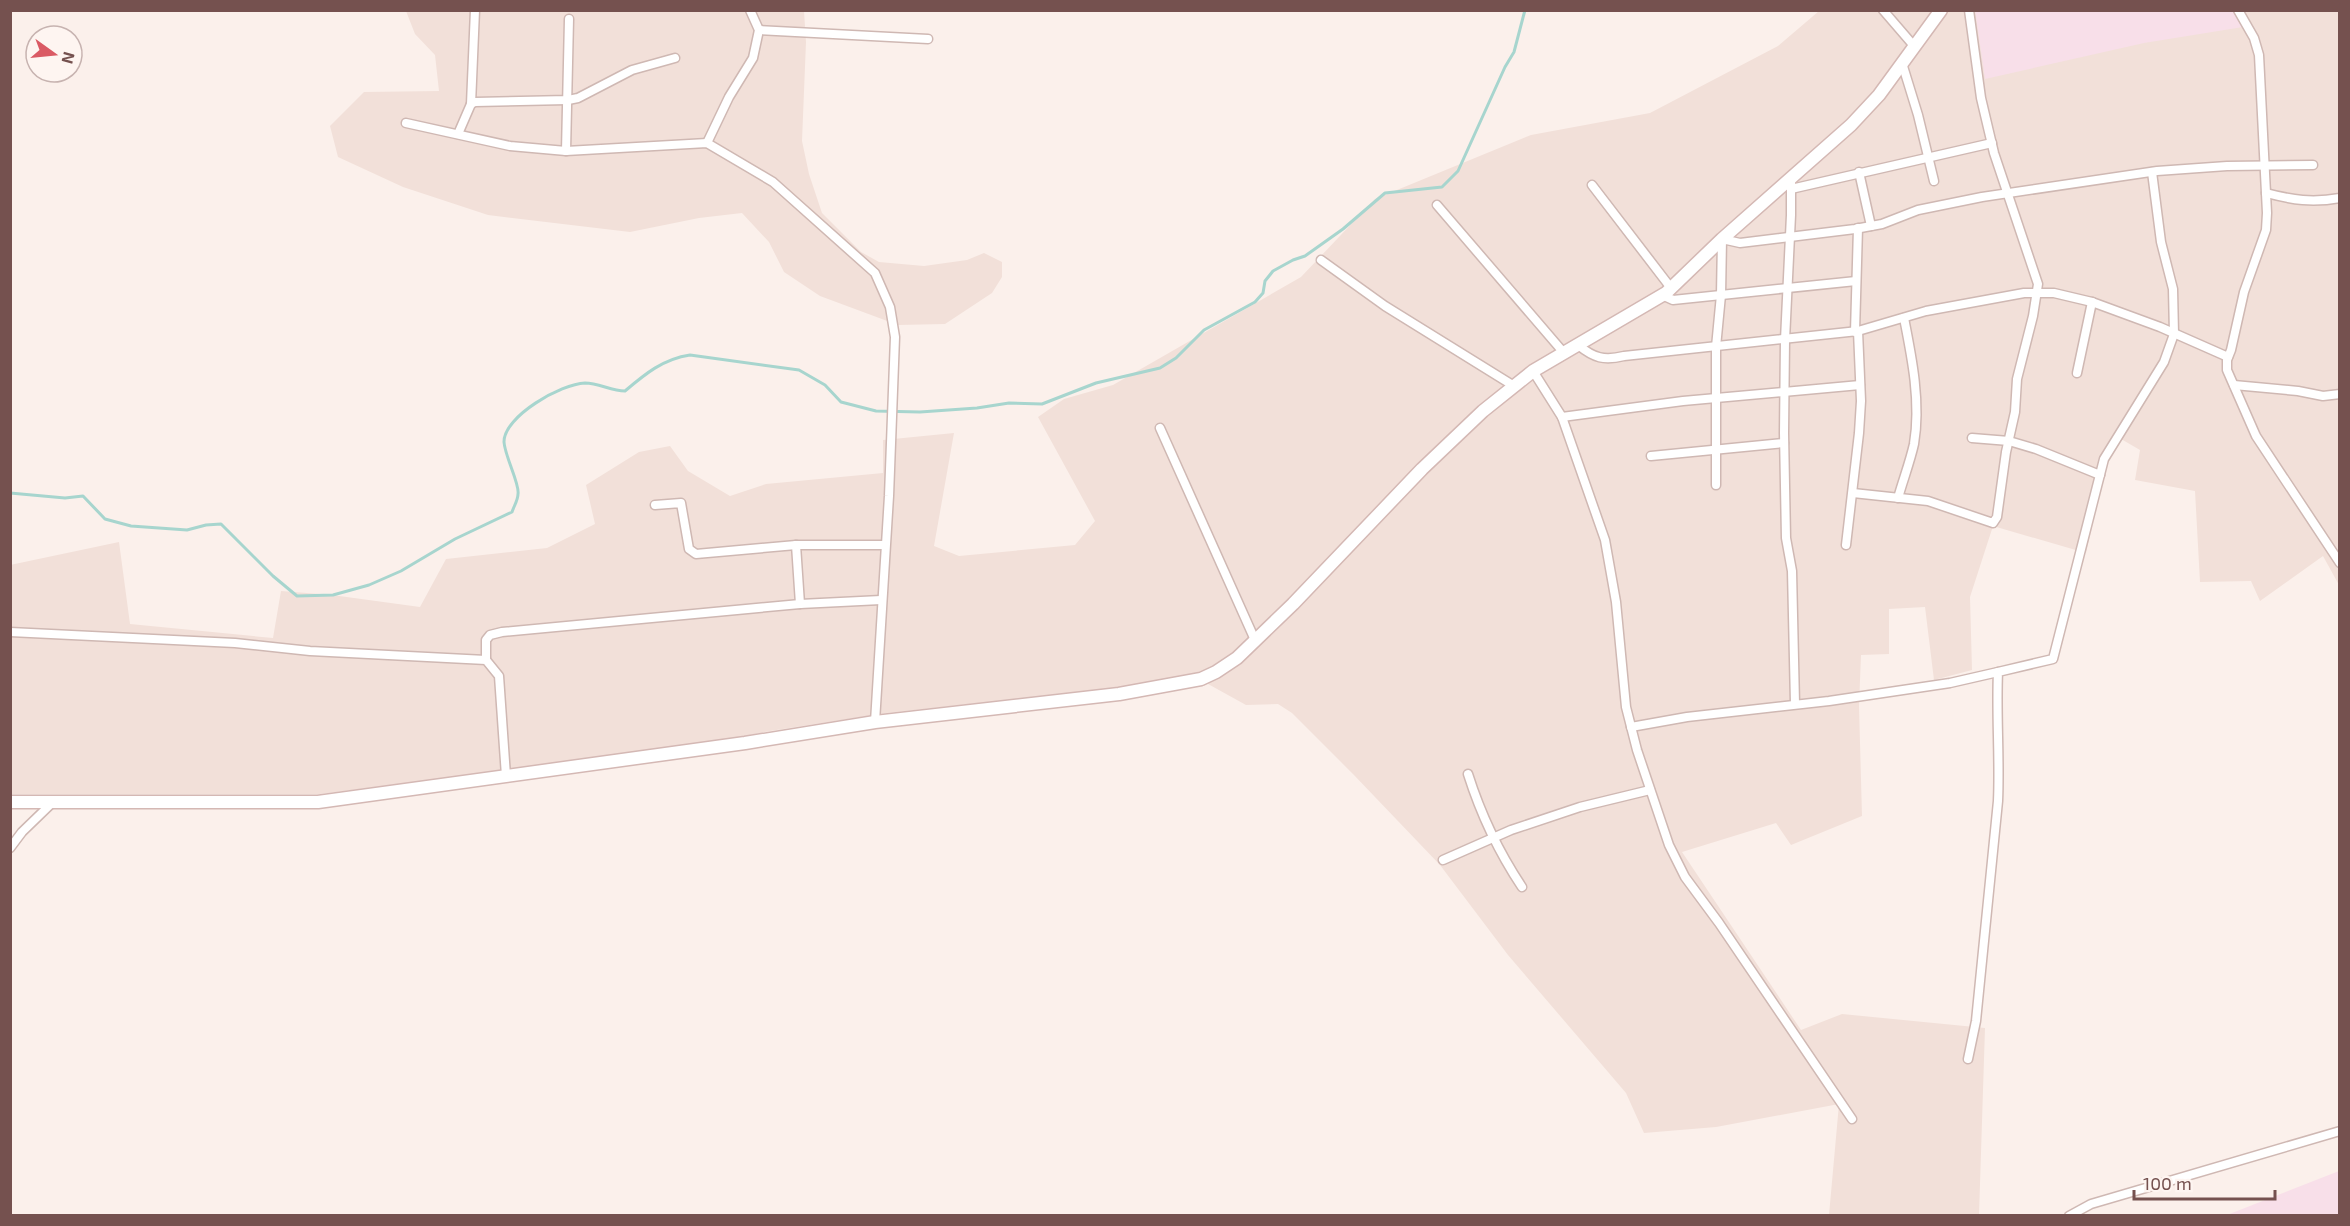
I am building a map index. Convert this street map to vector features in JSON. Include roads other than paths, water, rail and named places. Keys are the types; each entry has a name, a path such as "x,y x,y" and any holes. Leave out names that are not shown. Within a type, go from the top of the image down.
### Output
{"main road":[{"path":"10,802 318,802 745,743 875,722 1119,694 1182,684 1216,672 1237,658 1293,604 1422,469 1483,411 1533,371 1666,292 1722,239 1791,184 1879,95 1941,10"}],"street":[{"path":"458,135 471,104 475,10"},
{"path":"707,143 729,97 753,58 759,30 750,10"},
{"path":"1883,10 1914,46"},
{"path":"1853,493 1928,501 1993,523 2000,507 1999,496 2015,412 2017,379 2037,293 2035,274 1992,143 1981,98 1969,10"},
{"path":"2238,10 2254,38 2259,55 2266,230 2244,292 2227,370 2256,436 2340,563"},
{"path":"566,151 569,19"},
{"path":"759,30 928,39"},
{"path":"471,104 579,98 632,70 675,58"},
{"path":"1902,63 1934,181"},
{"path":"406,123 510,146 566,151 707,143 773,182 875,273 890,308 895,336 875,722"},
{"path":"1795,704 1792,571 1786,538 1784,443 1791,184 1859,172 1992,143"},
{"path":"1716,485 1714,398 1721,295 1722,239 1740,243 1871,226 1918,210 2008,193 2152,172 2227,166 2313,165"},
{"path":"1859,172 1871,226"},
{"path":"1631,727 1687,717 1950,683 2053,659 2104,459 2164,362 2174,334 2173,289 2161,242 2160,219 2152,172"},
{"path":"1592,185 1673,300 1856,281"},
{"path":"2266,193 2293,200 2317,202 2340,198"},
{"path":"1437,205 1564,353"},
{"path":"1846,545 1859,433 1860,385 1856,281 1858,228"},
{"path":"1321,260 1385,306 1514,386"},
{"path":"1578,345 1597,358 1610,359 1785,340 1857,331 1937,309 2024,293 2054,293 2092,302 2228,357"},
{"path":"2077,373 2092,302"},
{"path":"1898,498 1914,444 1917,412 1904,318"},
{"path":"1533,371 1562,417 1605,540 1616,602 1626,707 1669,845 1685,877 1719,923 1852,1119"},
{"path":"1562,417 1618,408 1860,385"},
{"path":"2234,385 2298,391 2323,396 2340,394"},
{"path":"1160,428 1255,640"},
{"path":"1972,438 2009,441 2036,449 2100,475"},
{"path":"1651,456 1784,443"},
{"path":"655,505 681,503 689,549 696,554 796,545 885,545"},
{"path":"796,545 800,604"},
{"path":"506,776 499,676 486,660 486,640 490,635 800,604 881,600"},
{"path":"10,632 235,643 310,651 486,660"},
{"path":"1968,1059 1976,1021 1998,801 1996,713 1998,672"},
{"path":"1468,774 1478,806 1493,838 1522,886"},
{"path":"1443,860 1493,838 1580,807 1650,790"},
{"path":"10,848 22,832 53,802"},
{"path":"2069,1215 2091,1204 2340,1131"}],"waterway":[{"path":"10,493 65,498 83,496 105,519 131,526 187,530 221,524 273,576 297,596 333,595 369,585 401,571 455,539 512,512 518,490 505,448 506,432 523,412 536,403 549,395 575,385 590,383 625,391 647,373 663,364 690,355 799,370 825,385 841,402 876,411 920,412 1009,403 1042,404 1096,383 1160,368 1176,358 1204,330 1255,302 1263,293 1265,281 1273,271 1305,256 1343,229 1385,193 1442,187 1458,171 1514,52 1525,10"}]}
